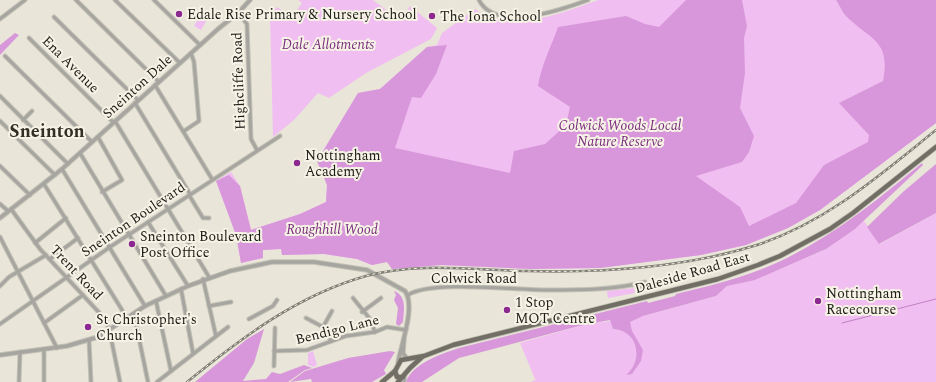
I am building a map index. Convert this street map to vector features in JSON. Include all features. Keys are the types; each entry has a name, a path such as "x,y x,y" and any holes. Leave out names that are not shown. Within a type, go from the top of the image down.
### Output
{"main road":[{"name":"Daleside Road East","path":"398,363 403,360 424,356 453,345 718,279 758,265 809,241 836,225 936,147"},
{"name":"Daleside Road East","path":"401,380 410,368 424,356"},
{"path":"408,360 410,368"},
{"path":"382,382 395,371 398,363"},
{"path":"395,371 401,380"}],"street":[{"path":"0,19 25,0"},
{"path":"76,0 157,83 212,179"},
{"path":"116,0 180,63"},
{"path":"154,0 200,45"},
{"name":"Sneinton Dale","path":"0,218 30,196 80,154 114,121 238,13 250,0"},
{"path":"479,0 483,7 490,13 516,16 555,10 588,0"},
{"name":"Highcliffe Road","path":"238,13 247,24 251,138 257,150"},
{"path":"54,17 137,101 200,214 203,218 208,218"},
{"name":"Ena Avenue","path":"29,38 114,121 209,277"},
{"path":"184,131 199,121 194,62 191,53"},
{"path":"5,56 92,142"},
{"path":"0,96 68,164"},
{"path":"23,120 32,111"},
{"path":"0,121 55,175"},
{"name":"Sneinton Boulevard","path":"0,324 129,234 280,136"},
{"path":"98,137 122,180 102,192"},
{"path":"80,154 166,296"},
{"path":"0,166 30,196"},
{"path":"62,169 145,306"},
{"path":"44,184 127,318"},
{"name":"Trent Road","path":"0,204 10,210 35,243 106,320 109,327 108,331 112,338 120,382"},
{"path":"35,243 66,218"},
{"path":"148,222 188,286"},
{"path":"0,237 57,348"},
{"path":"50,259 78,238"},
{"path":"0,286 9,277 46,255"},
{"path":"0,355 57,348 89,340 108,331 145,306 209,277 272,262 314,262 370,271 405,291 408,295 409,306 406,330 398,363"},
{"path":"203,279 216,336"},
{"name":"Colwick Road","path":"408,295 419,289 428,288 457,287 565,290 615,287 642,282 642,289"},
{"path":"181,289 193,354"},
{"path":"44,323 83,295"},
{"path":"362,312 378,299"},
{"path":"249,319 273,306 277,300"},
{"path":"156,301 171,371"},
{"path":"353,301 372,323 375,332"},
{"path":"209,306 231,302"},
{"path":"323,327 331,312 326,312"},
{"path":"134,314 148,382"},
{"path":"306,318 323,327 331,341"},
{"path":"307,324 310,320"},
{"path":"157,382 228,327"},
{"name":"Bendigo Lane","path":"274,351 301,351 349,335 375,332 390,327 406,330"},
{"name":"Bendigo Lane","path":"274,366 275,330 279,332"},
{"path":"404,338 403,353 408,360"},
{"path":"89,340 91,382"},
{"path":"44,350 44,382"},
{"path":"19,382 20,352"},
{"path":"269,360 274,360"}],"green space":[{"name":"Dale Allotments","path":"298,0 373,0 401,21 410,6 437,28 431,39 366,73 329,98 318,93 294,120 273,137 270,15 277,7 292,17 302,3"},
{"name":"Colwick Woods Local Nature Reserve","path":"598,0 936,0 936,123 820,210 788,228 746,245 701,255 600,268 531,269 441,265 392,269 387,262 372,265 357,259 324,254 282,255 281,249 263,250 263,258 241,263 236,235 216,181 231,172 240,186 251,230 300,214 326,202 327,185 317,161 358,93 380,89 427,47 437,45 442,33 475,9 489,17 520,21 536,19 568,11"},
{"name":"Colwick Woods Local Nature Reserve","path":"686,0 742,0 747,26 744,38 745,73 740,108 754,136 749,152 742,162 696,176 740,207 749,226 796,203 824,165 868,142 869,135 839,103 883,81 885,68 884,57 882,49 877,43 846,16 836,0 936,0 936,123 820,210 788,228 746,245 701,255 600,268 531,269 441,265 392,269 387,262 372,265 357,259 324,254 282,255 281,249 263,250 263,258 241,263 236,235 216,181 229,175 240,186 251,230 300,214 326,202 327,185 317,161 358,93 380,89 427,47 447,45 436,74 421,98 412,97 395,148 510,173 514,151 545,144 566,125 570,107 538,86 544,64 558,27 626,16 645,24 659,27"},
{"path":"201,14 208,18 201,30 194,26"},
{"path":"15,33 19,35 0,55 0,45"},
{"path":"922,163 923,165 855,229 826,249 755,280 727,286 716,296 643,316 630,322 632,331 643,350 641,361 632,374 626,375 632,369 635,362 636,347 628,334 613,329 610,320 579,326 459,358 422,382 406,382 410,375 421,364 436,356 459,348 647,301 648,303 675,296 676,294 738,278 774,264 795,254 833,231 870,205"},
{"path":"936,164 936,213 879,244 867,227 904,191"},
{"name":"Nottingham Racecourse","path":"936,213 936,382 531,382 537,379 535,379 520,343 583,325 643,316 716,296 727,286 757,279 822,251 864,221 880,244"},
{"path":"634,288 635,293 608,298 607,291"},
{"path":"394,291 401,296 404,304 403,322 399,326 396,324 398,308 394,300 396,295"},
{"path":"264,329 254,363 243,381 266,379 272,372 280,374 304,365 312,368 305,370 288,382 195,382 247,339"},
{"path":"313,351 317,365 314,367 308,365 308,353"},
{"path":"390,351 395,352 384,370 386,374 372,382 312,382 311,379 290,382 305,371 348,358"}],"waterway":[{"path":"842,323 936,299"}],"railway":[{"path":"187,382 249,334 294,306 317,294 366,276 406,269 426,268 555,271 613,270 672,264 701,259 757,245 807,224 852,196 936,130"}],"place":[{"name":"Edale Rise Primary & Nursery School","path":"179,14"},
{"name":"The Iona School","path":"432,16"},
{"name":"Nottingham Academy","path":"297,163"},
{"name":"Sneinton Boulevard Post Office","path":"132,244"},
{"name":"Nottingham Racecourse","path":"818,301"},
{"name":"1 Stop MOT Centre","path":"507,310"},
{"name":"St Christopher's Church","path":"88,327"}],"district":[{"name":"Sneinton","path":"47,131"}],"park label":[{"name":"Roughhill Wood","path":"332,229"}]}
